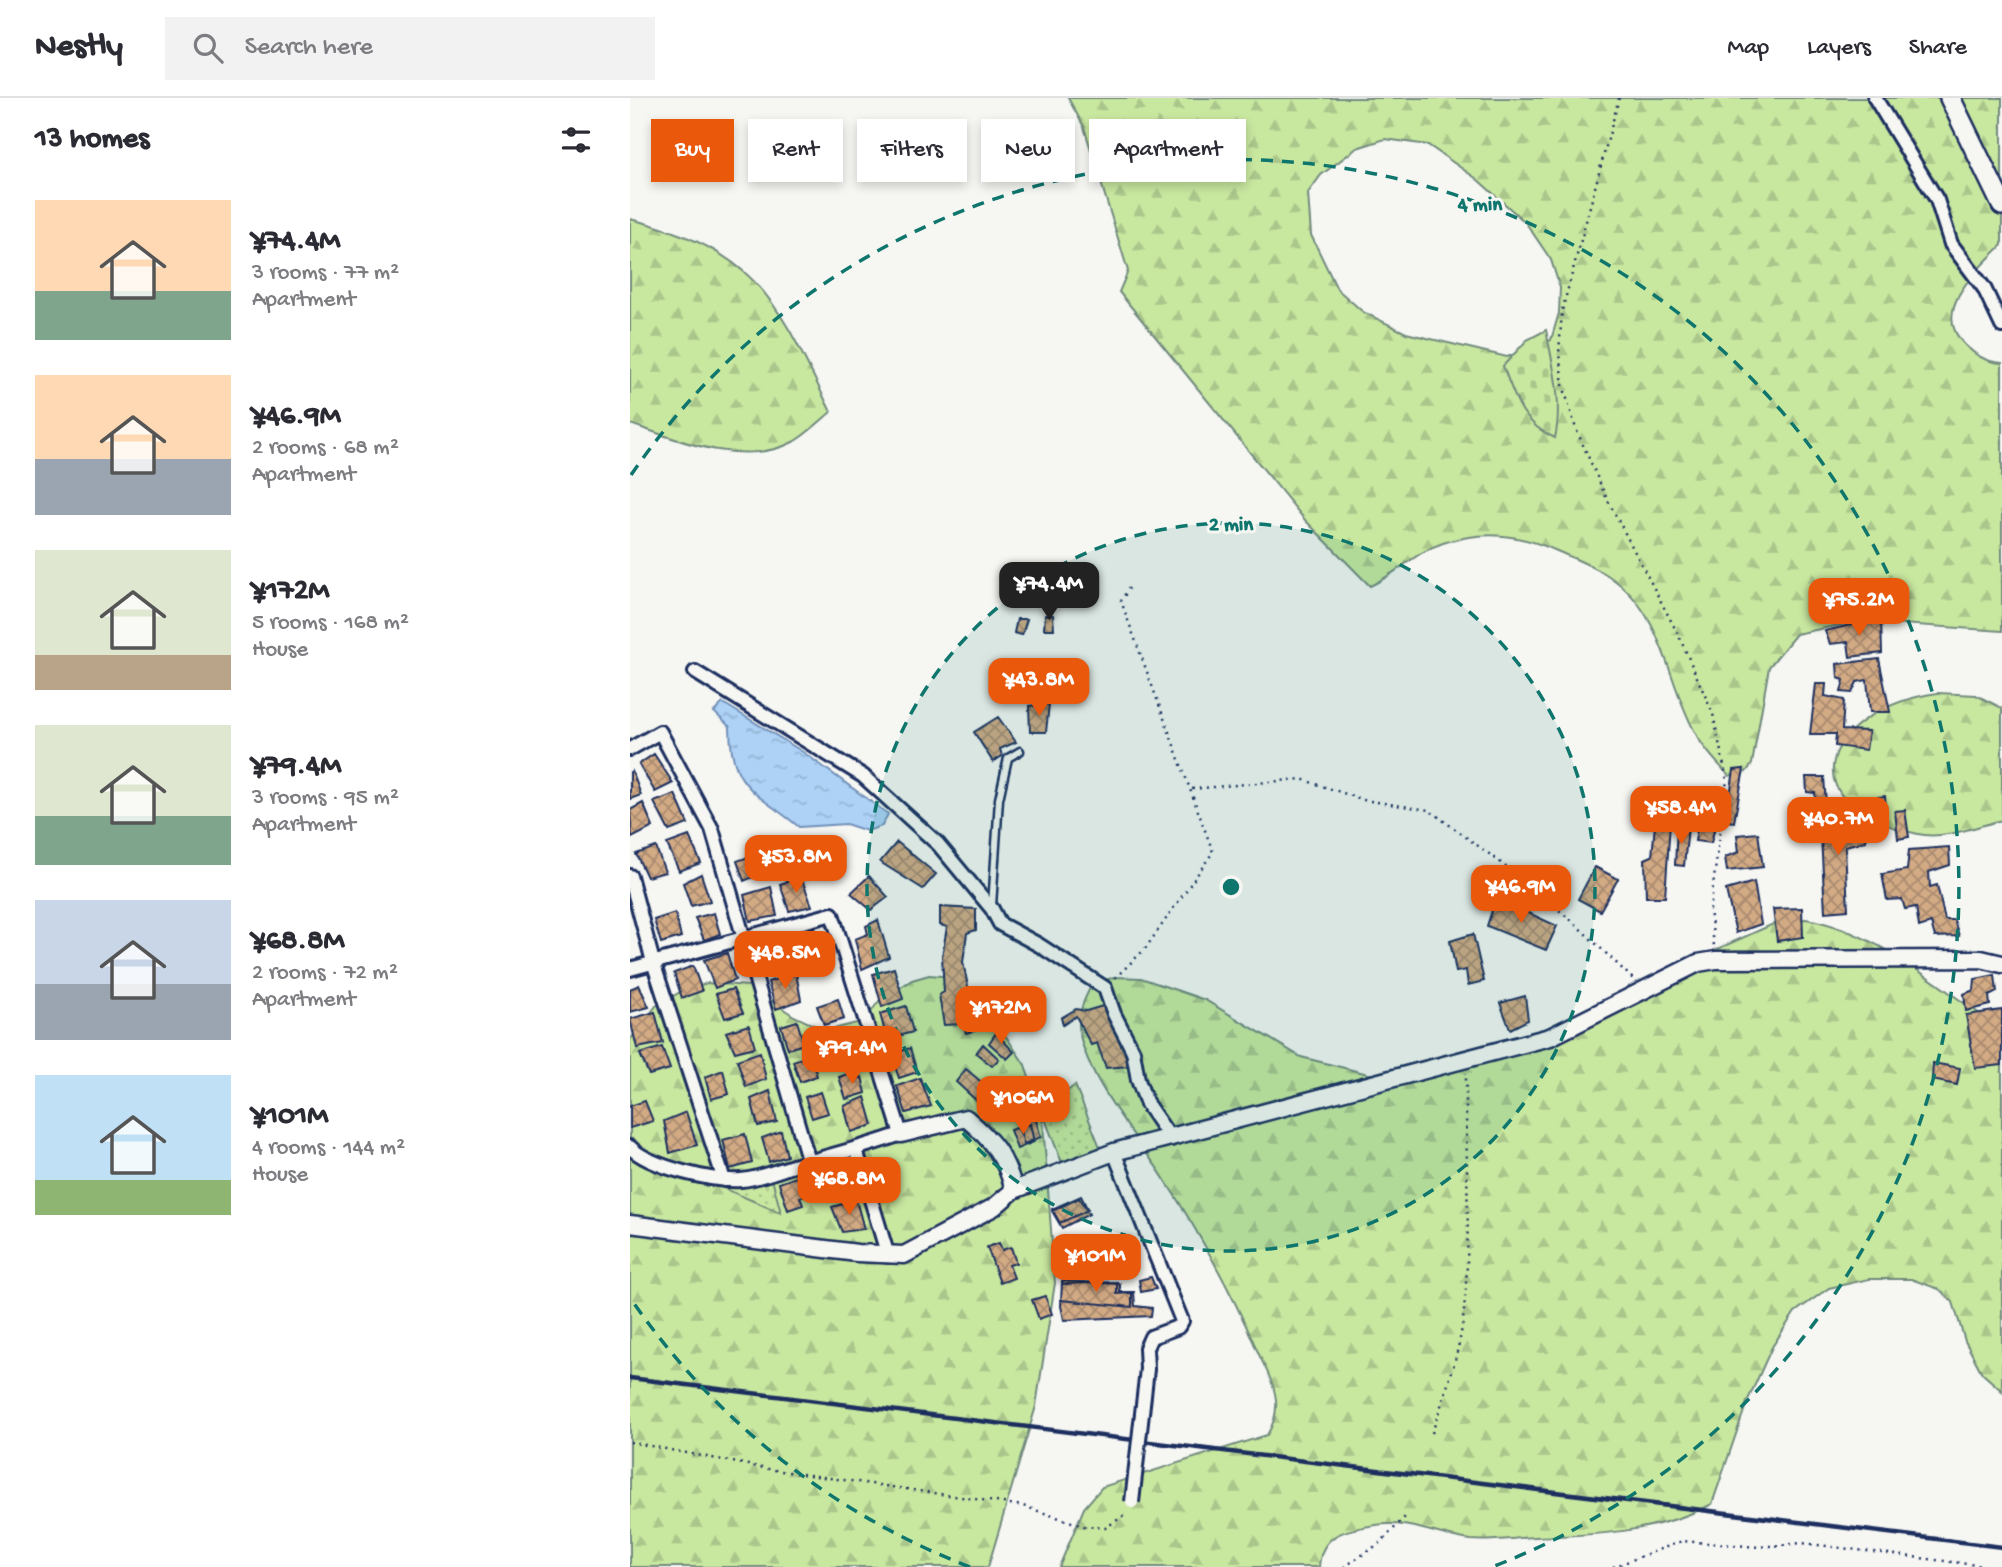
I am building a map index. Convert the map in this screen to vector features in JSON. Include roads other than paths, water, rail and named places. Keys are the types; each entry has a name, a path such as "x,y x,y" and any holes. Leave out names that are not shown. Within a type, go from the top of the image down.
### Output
{"main road":[{"path":"1951,98 2002,205"}],"street":[{"path":"1875,98 1937,200 1951,244 1984,288 2002,326"},
{"path":"695,672 863,776 938,844 992,909 999,924 1039,945 1105,988 1114,1014 1133,1051 1138,1080 1147,1104 1171,1139"},
{"path":"630,749 660,732 712,829 809,1162"},
{"path":"630,876 653,961 724,1180"},
{"path":"630,969 832,914 901,1134"},
{"path":"630,1224 888,1256 904,1255 994,1207 1014,1190 1114,1152 1550,1037 1698,963 1716,960 1981,959 2002,964"},
{"path":"630,1147 665,1166 724,1180 744,1180 966,1118 993,1142 1008,1166 1014,1190"},
{"path":"856,1150 888,1256"},
{"path":"1114,1152 1182,1321 1178,1327 1151,1337 1146,1348 1147,1369 1132,1503"}],"lane":[{"path":"992,909 999,799 1008,758 1020,751"}],"water":[{"path":"723,703 803,752 888,814 882,826 867,831 846,824 799,827 759,796 741,777 731,748 730,727 714,712"}],"railway":[{"path":"630,1378 2002,1547"}]}
